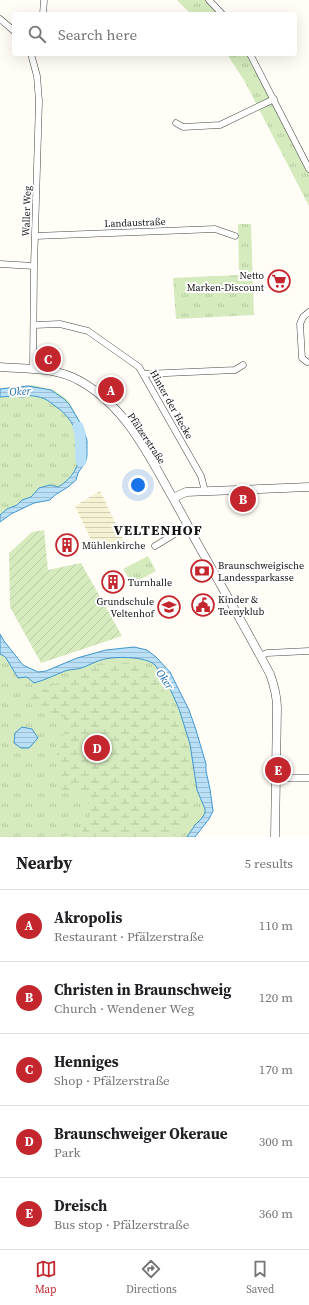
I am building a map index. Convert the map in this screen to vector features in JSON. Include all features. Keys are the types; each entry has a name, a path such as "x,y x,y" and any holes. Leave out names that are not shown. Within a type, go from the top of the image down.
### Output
{"street":[{"path":"43,12 44,0"},
{"path":"209,0 220,12"},
{"path":"0,19 12,29"},
{"name":"Waller Weg","path":"32,56 37,76 39,101 34,266 33,369"},
{"path":"251,56 309,168"},
{"path":"176,123 183,127 220,125 274,99"},
{"name":"Landaustraße","path":"35,236 215,229 235,236"},
{"path":"0,264 34,266"},
{"path":"307,362 302,358 300,324 303,317 309,312"},
{"name":"Hinter der Hecke","path":"34,325 60,324 88,331 139,367 201,476 205,491"},
{"path":"144,374 235,370 243,365"},
{"name":"Pfälzerstraße","path":"0,367 51,371 68,375 80,381 101,396 118,413 138,438 272,678 277,698 275,837"},
{"path":"172,498 186,492 309,486"},
{"path":"155,546 188,526"},
{"path":"260,656 267,654 309,651"},
{"path":"276,778 309,778"}],"shaded area":[{"path":"100,491 125,543 93,544 75,506"}],"green space":[{"path":"177,0 208,0 219,12 189,12"},
{"path":"228,56 251,56 309,169 309,206 245,82"},
{"path":"238,224 251,224 254,315 176,319 173,278 239,275"},
{"path":"33,385 54,390 68,400 81,423 87,440 74,481 10,512 0,521 0,388"},
{"path":"44,530 48,570 81,563 122,636 41,663 10,607 9,553 32,532"},
{"path":"148,556 156,571 132,584 123,569"},
{"path":"0,639 21,668 40,676 105,651 154,661 170,681 189,723 208,807 205,817 190,837 0,837"},
{"path":"131,662 157,679 170,701 195,759 186,822 174,837 61,837 82,832 91,812 84,792 62,793 56,746 66,730 63,714 45,714 23,699 95,666"}],"water":[{"path":"28,386 51,390 69,404 82,426 87,440 86,461 78,473 76,480 50,500 34,503 11,514 0,522 0,515 7,509 17,505 22,500 31,497 39,488 50,485 58,487 69,479 76,469 79,458 80,446 72,424 65,414 55,406 45,399 36,396 0,397 0,389"},
{"path":"0,634 23,665 38,672 46,671 77,658 106,650 134,647 147,650 156,657 170,672 189,710 206,764 213,811 209,819 195,837 187,837 202,818 205,813 205,809 197,790 190,744 179,709 168,684 155,665 151,662 137,658 121,657 106,659 79,669 65,671 34,683 27,677 18,678 6,658 0,654"},
{"path":"22,727 32,729 38,738 29,748 21,748 14,743 15,733"}],"waterway":[{"name":"Oker","path":"78,427 80,433 81,461"}],"place":[{"name":"Netto Marken-Discount","path":"279,281"},
{"name":"Henniges","path":"48,359"},
{"name":"Akropolis","path":"111,390"},
{"name":"Christen in Braunschweig","path":"243,499"},
{"name":"Mühlenkirche","path":"67,545"},
{"name":"Braunschweigische Landessparkasse","path":"202,571"},
{"name":"Turnhalle","path":"113,582"},
{"name":"Kinder & Teenyklub","path":"203,605"},
{"name":"Grundschule Veltenhof","path":"169,607"},
{"name":"Braunschweiger Okeraue","path":"97,748"},
{"name":"Dreisch","path":"278,770"}],"district":[{"name":"VELTENHOF","path":"158,530"}]}
